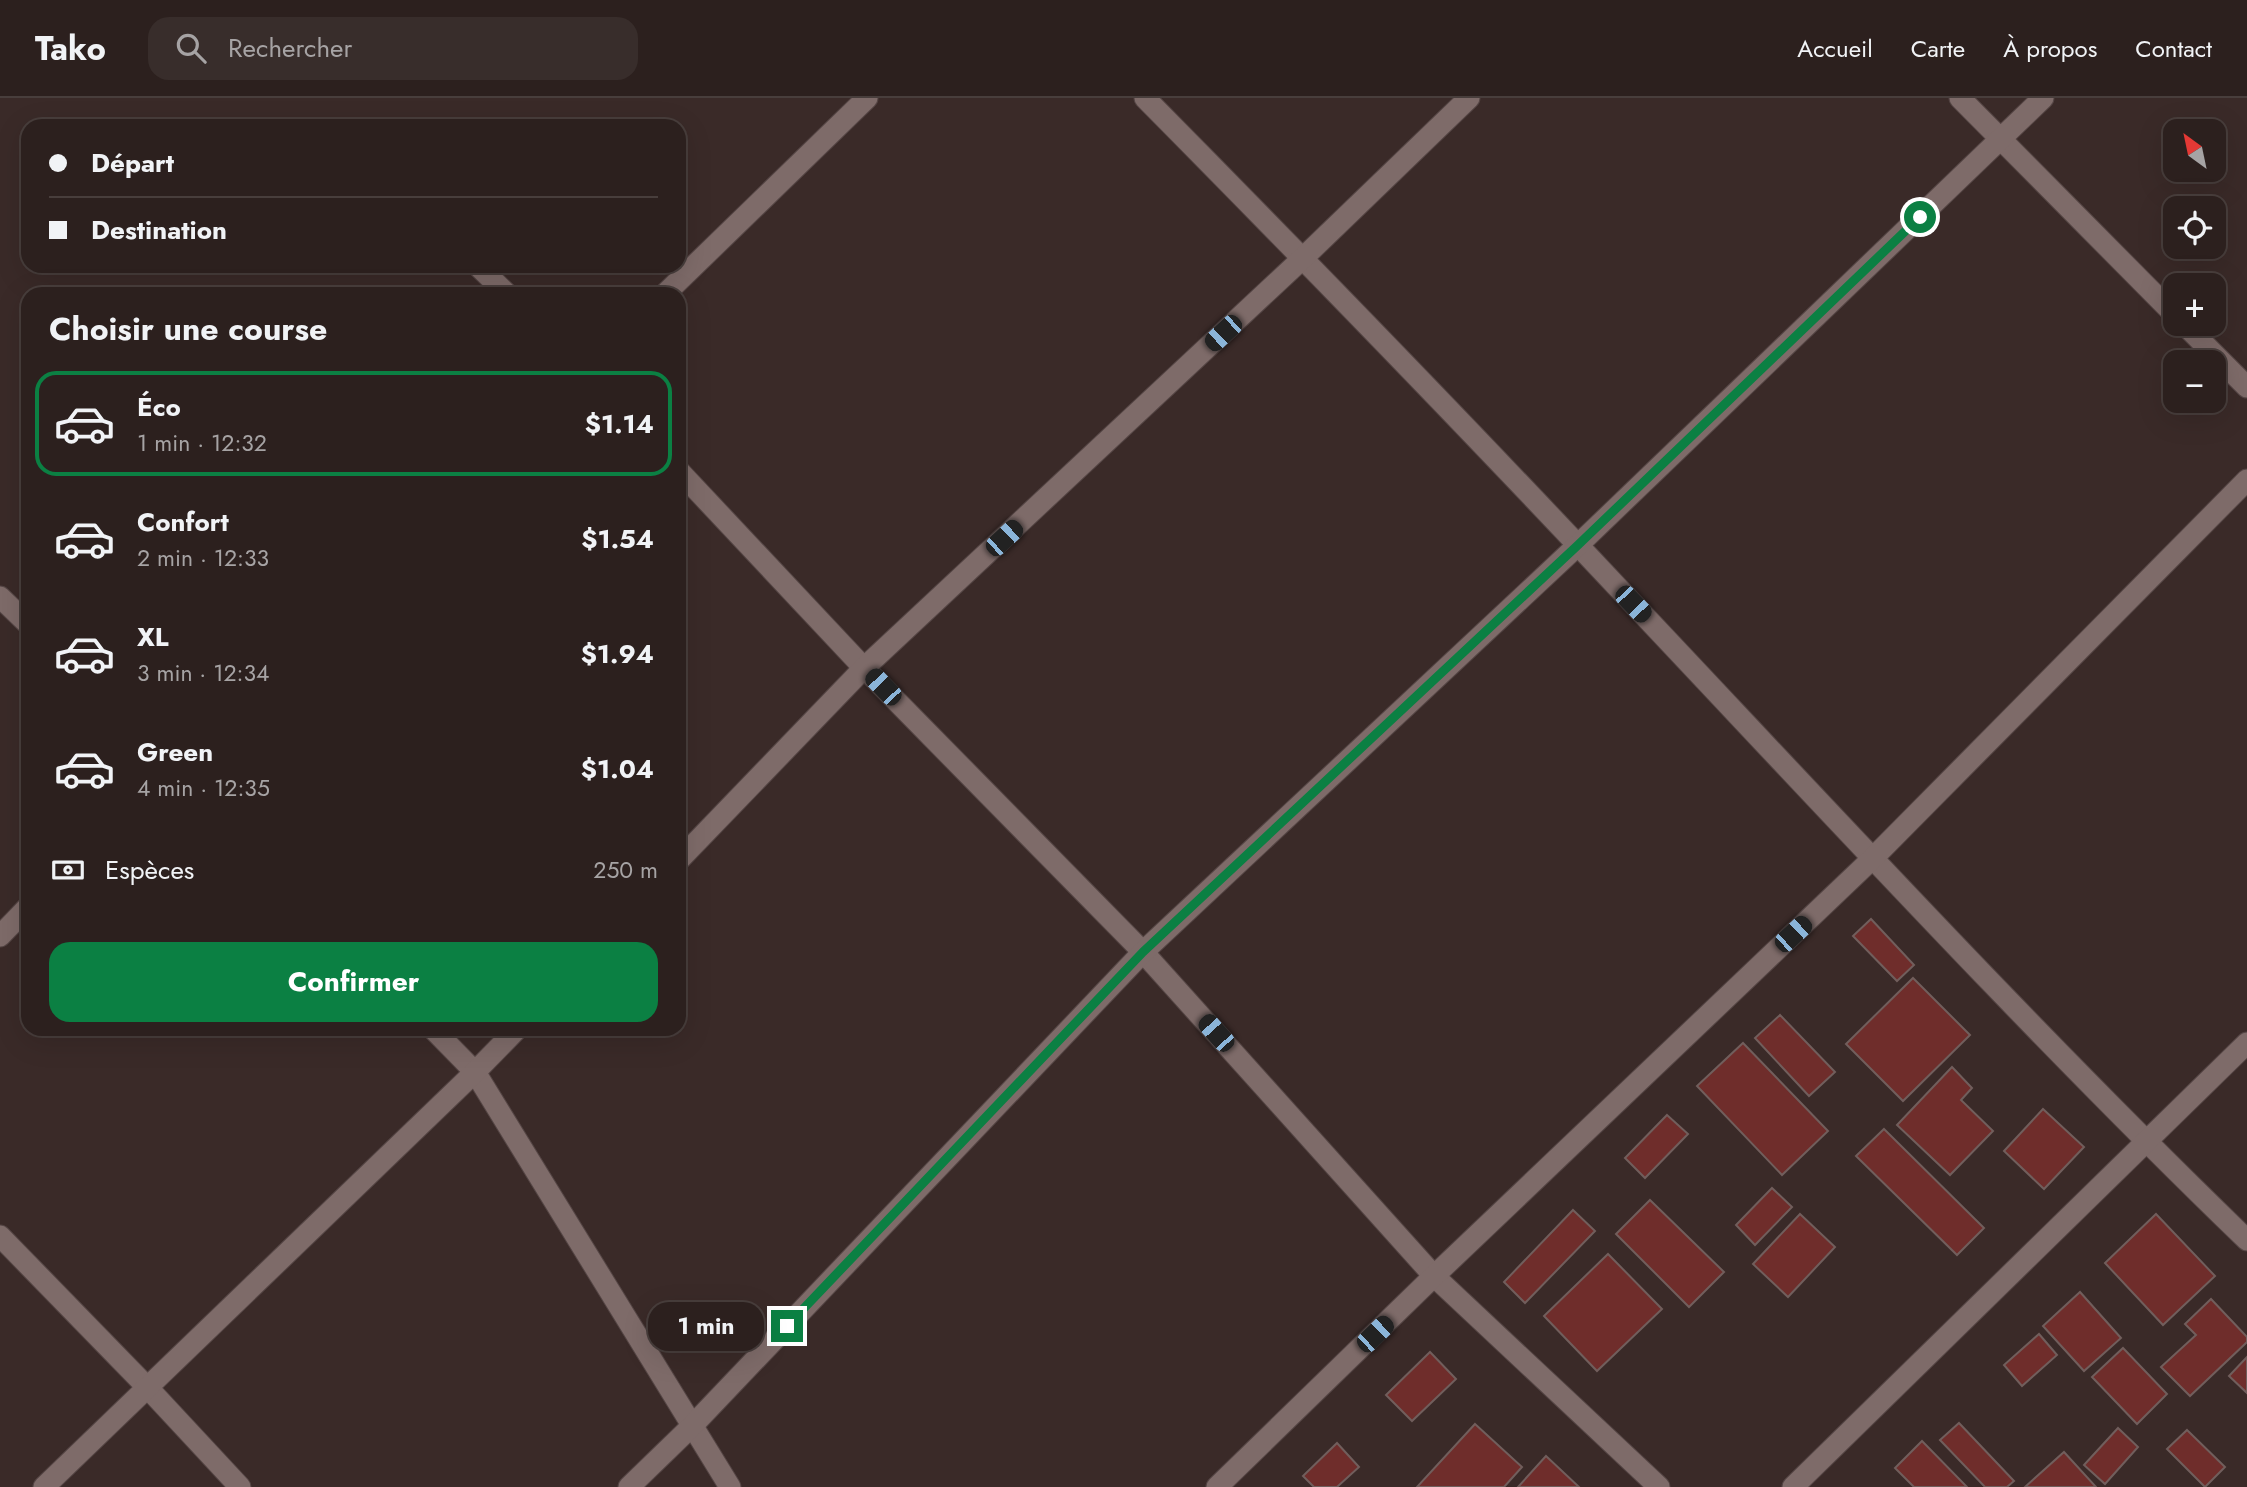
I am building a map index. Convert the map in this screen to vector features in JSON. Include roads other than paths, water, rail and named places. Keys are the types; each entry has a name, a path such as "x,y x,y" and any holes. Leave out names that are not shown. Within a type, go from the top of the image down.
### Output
{"street":[{"path":"672,287 867,98"},
{"path":"1145,98 1303,258 2147,1143 2247,1240"},
{"path":"686,853 864,668 1303,258 1469,98"},
{"path":"1960,98 2163,303"},
{"path":"629,1487 693,1425 1143,952 1578,545 2043,98"},
{"path":"485,273 500,287"},
{"path":"2196,336 2247,387"},
{"path":"686,478 864,668 1143,952 1434,1276 1659,1487"},
{"path":"1217,1487 1434,1276 1873,858 2247,480"},
{"path":"0,597 21,617"},
{"path":"0,936 21,915"},
{"path":"440,1036 475,1072 730,1487"},
{"path":"44,1487 510,1036"},
{"path":"1793,1487 2247,1043"},
{"path":"0,1236 240,1487"}]}
